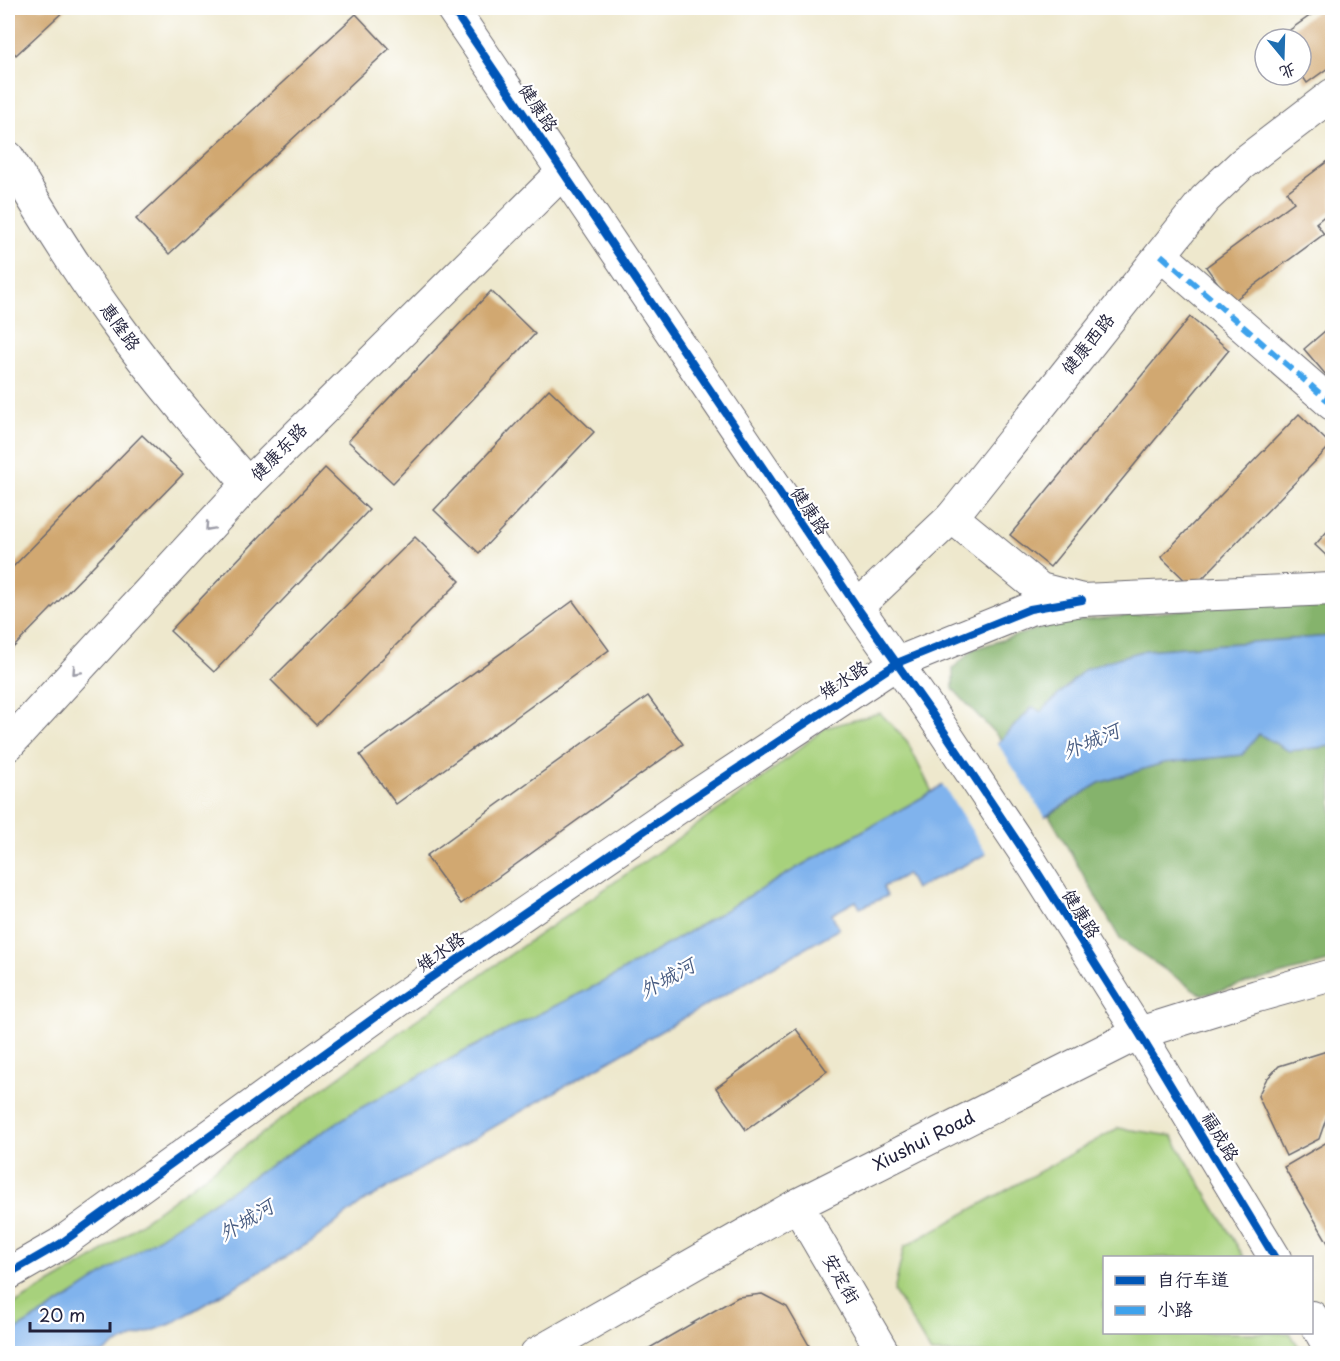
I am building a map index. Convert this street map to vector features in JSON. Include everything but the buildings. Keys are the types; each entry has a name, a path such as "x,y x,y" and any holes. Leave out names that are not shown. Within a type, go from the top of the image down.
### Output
{"street":[{"name":"健康路","path":"452,8 857,607 931,712 1033,866 1139,1033"},
{"name":"健康西路","path":"857,607 952,517 1080,354 1212,192 1242,164 1332,95"},
{"name":"惠隆路","path":"8,158 113,321 189,417 248,484"},
{"name":"健康东路","path":"8,745 248,484 563,172"},
{"path":"1161,255 1332,404"},
{"path":"952,517 1040,589 1082,600 1332,589"},
{"name":"雉水路","path":"8,1274 60,1244 419,985 682,804 897,663 1030,609 1082,600"},
{"name":"Xiushui Road","path":"536,1353 797,1205 1139,1033 1332,975"},
{"name":"福成路","path":"1139,1033 1274,1256"},
{"name":"安定街","path":"797,1205 884,1353"},
{"path":"1313,1320 1332,1352"}],"green space":[{"path":"1332,595 1332,636 1146,650 1108,661 1084,670 1041,712 1032,707 1001,740 953,689 953,668 974,649 1056,623"},
{"path":"880,713 907,741 932,792 802,865 607,980 465,1051 356,1111 8,1335 8,1308 95,1257 413,1022 753,786 825,728"},
{"path":"1259,734 1289,751 1332,746 1332,961 1202,995 1120,939 1049,815 1099,783 1163,763 1242,755"},
{"path":"1118,1128 1172,1136 1243,1256 1103,1256 1103,1334 1291,1334 1303,1353 931,1353 894,1291 904,1247"}],"water":[{"name":"外城河","path":"1332,636 1332,746 1289,751 1259,734 1242,755 1163,763 1099,783 981,857 915,889 907,874 883,887 887,896 860,908 856,901 832,914 839,929 363,1202 311,1242 171,1324 116,1344 103,1353 8,1354 8,1335 355,1111 465,1051 607,980 802,865 932,792 1001,740 1033,707 1041,712 1084,670 1146,650"}],"pier":[{"path":"996,741 1047,820 988,856 941,782"}],"marked path":[{"path":"1161,255 1332,404"}],"cycle path":[{"path":"452,8 1033,865 1139,1033 1274,1256"},
{"path":"8,1274 60,1244 400,999 682,805 897,663 1030,609 1082,600"}]}
